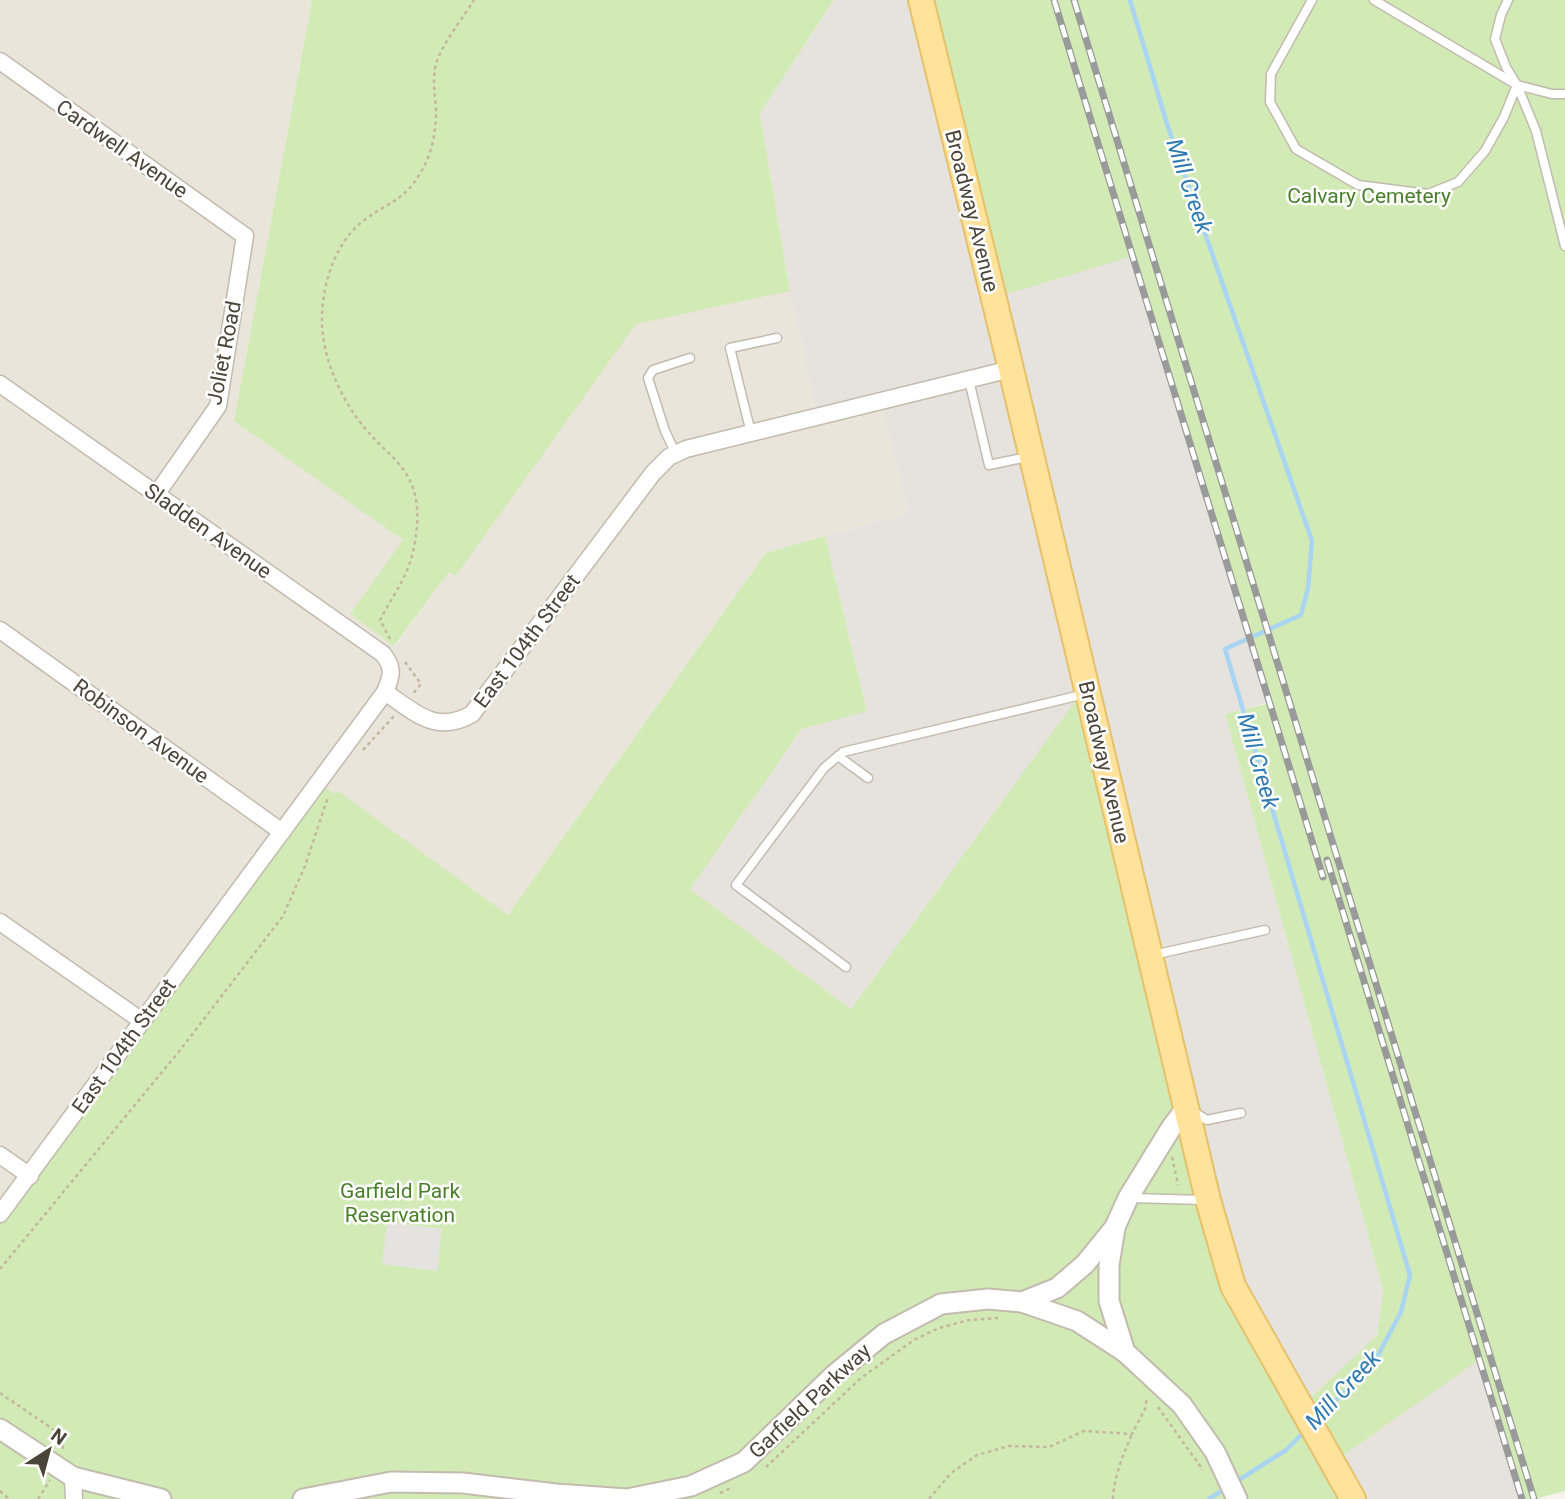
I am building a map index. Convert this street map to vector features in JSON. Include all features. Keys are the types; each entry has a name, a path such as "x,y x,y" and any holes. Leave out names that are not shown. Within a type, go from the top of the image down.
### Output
{"main road":[{"name":"Broadway Avenue","path":"921,0 1012,369 1208,1200 1233,1286 1353,1499"}],"street":[{"name":"Cardwell Avenue","path":"0,61 245,236"},
{"name":"Joliet Road","path":"156,495 218,407 245,236"},
{"name":"East 104th Street","path":"0,1214 385,692 421,716 434,721 449,724 471,715 653,473 669,457 686,449 1012,369"},
{"name":"Sladden Avenue","path":"0,384 383,654 392,666 392,675 385,692"},
{"name":"Robinson Avenue","path":"0,630 282,832"},
{"path":"0,922 142,1021"},
{"name":"Garfield Parkway","path":"1021,1302 1057,1288 1085,1264 1115,1227 1128,1198 1186,1108"},
{"path":"0,1155 30,1176"},
{"name":"Garfield Parkway","path":"1115,1227 1109,1265 1109,1301 1125,1352"},
{"name":"Garfield Parkway","path":"303,1499 391,1482 463,1483 627,1499 691,1486 744,1462 834,1376 884,1334 941,1304 988,1299 1021,1302 1077,1321 1125,1352 1182,1405 1215,1452 1237,1498"},
{"path":"0,1429 73,1477 161,1499"},
{"path":"73,1477 74,1499"}],"lane":[{"path":"1312,0 1270,74 1270,102 1296,149 1358,185 1427,194 1458,182 1485,151 1504,117 1517,85"},
{"path":"1374,0 1517,85 1552,94 1565,94"},
{"path":"1508,0 1496,39 1536,131 1565,246"},
{"path":"751,433 730,348 777,338"},
{"path":"676,454 665,431 648,378 653,370 690,358"},
{"path":"969,380 989,465 1032,456"},
{"path":"846,967 736,885 824,768 843,752 1088,693"},
{"path":"838,756 868,778"},
{"path":"1150,956 1265,930"},
{"path":"1186,1108 1207,1120 1241,1113"},
{"path":"1128,1198 1208,1200"}],"path":[{"path":"393,644 380,620 410,562 417,533 414,490 405,472 368,432 341,390 328,359 323,335 322,303 337,253 351,232 365,219 400,200 423,169 434,141 436,112 433,87 436,62 474,0"},
{"path":"405,661 421,684 411,695"},
{"path":"356,757 396,714"},
{"path":"0,1269 181,1049 283,916 305,866 329,793"},
{"path":"1171,1154 1178,1185"},
{"path":"760,1471 861,1378 914,1340 939,1328 969,1320 1000,1318"},
{"path":"1139,1389 1164,1414 1204,1470"},
{"path":"0,1393 57,1432 62,1439 62,1454"},
{"path":"1113,1499 1121,1458 1145,1409 1147,1397"},
{"path":"929,1499 951,1473 977,1455 1009,1446 1049,1447 1084,1431 1132,1434"},
{"path":"713,1495 737,1485"},
{"path":"38,1499 47,1486"},
{"path":"0,1492 9,1499"}],"shaded area":[{"path":"0,0 312,0 234,421 404,540 350,614 395,646 449,572 456,576 636,323 790,291 818,417 881,401 908,513 766,553 508,915 319,783 0,1214"},
{"path":"834,0 921,0 929,31 1029,0 1064,0 1278,700 1225,714 1383,1290 1377,1335 1301,1407 1233,1286 1084,690 851,1009 690,889 802,729 867,710 825,536 908,513 881,402 818,417 790,291 760,113"},
{"path":"387,1222 442,1229 437,1271 382,1264"},
{"path":"1479,1359 1522,1499 1354,1499 1333,1463"}],"green space":[{"path":"312,0 834,0 760,113 790,291 636,324 456,576 449,572 394,646 350,614 403,540 234,421"},
{"path":"921,0 1565,0 1565,1491 1535,1499 1522,1499 1479,1360 1334,1462 1355,1499 0,1499 0,1214 319,783 335,794 338,791 508,915 766,553 825,536 867,711 802,729 690,889 851,1009 1084,689 1233,1286 1303,1405 1377,1335 1383,1290 1225,714 1270,703 1133,256 994,298"}],"waterway":[{"name":"Mill Creek","path":"1130,0 1167,124 1312,541 1308,588 1301,615 1225,649 1410,1275 1401,1312 1375,1361 1316,1420"},
{"name":"Mill Creek","path":"1234,1483 1286,1450 1305,1431"},
{"name":"Mill Creek","path":"1209,1499 1226,1488"}],"railway":[{"path":"1054,0 1323,877"},
{"path":"1074,0 1534,1499"},
{"path":"1327,860 1522,1499"}],"park label":[{"name":"Calvary Cemetery","path":"1369,196"},
{"name":"Garfield Park Reservation","path":"400,1203"}]}
